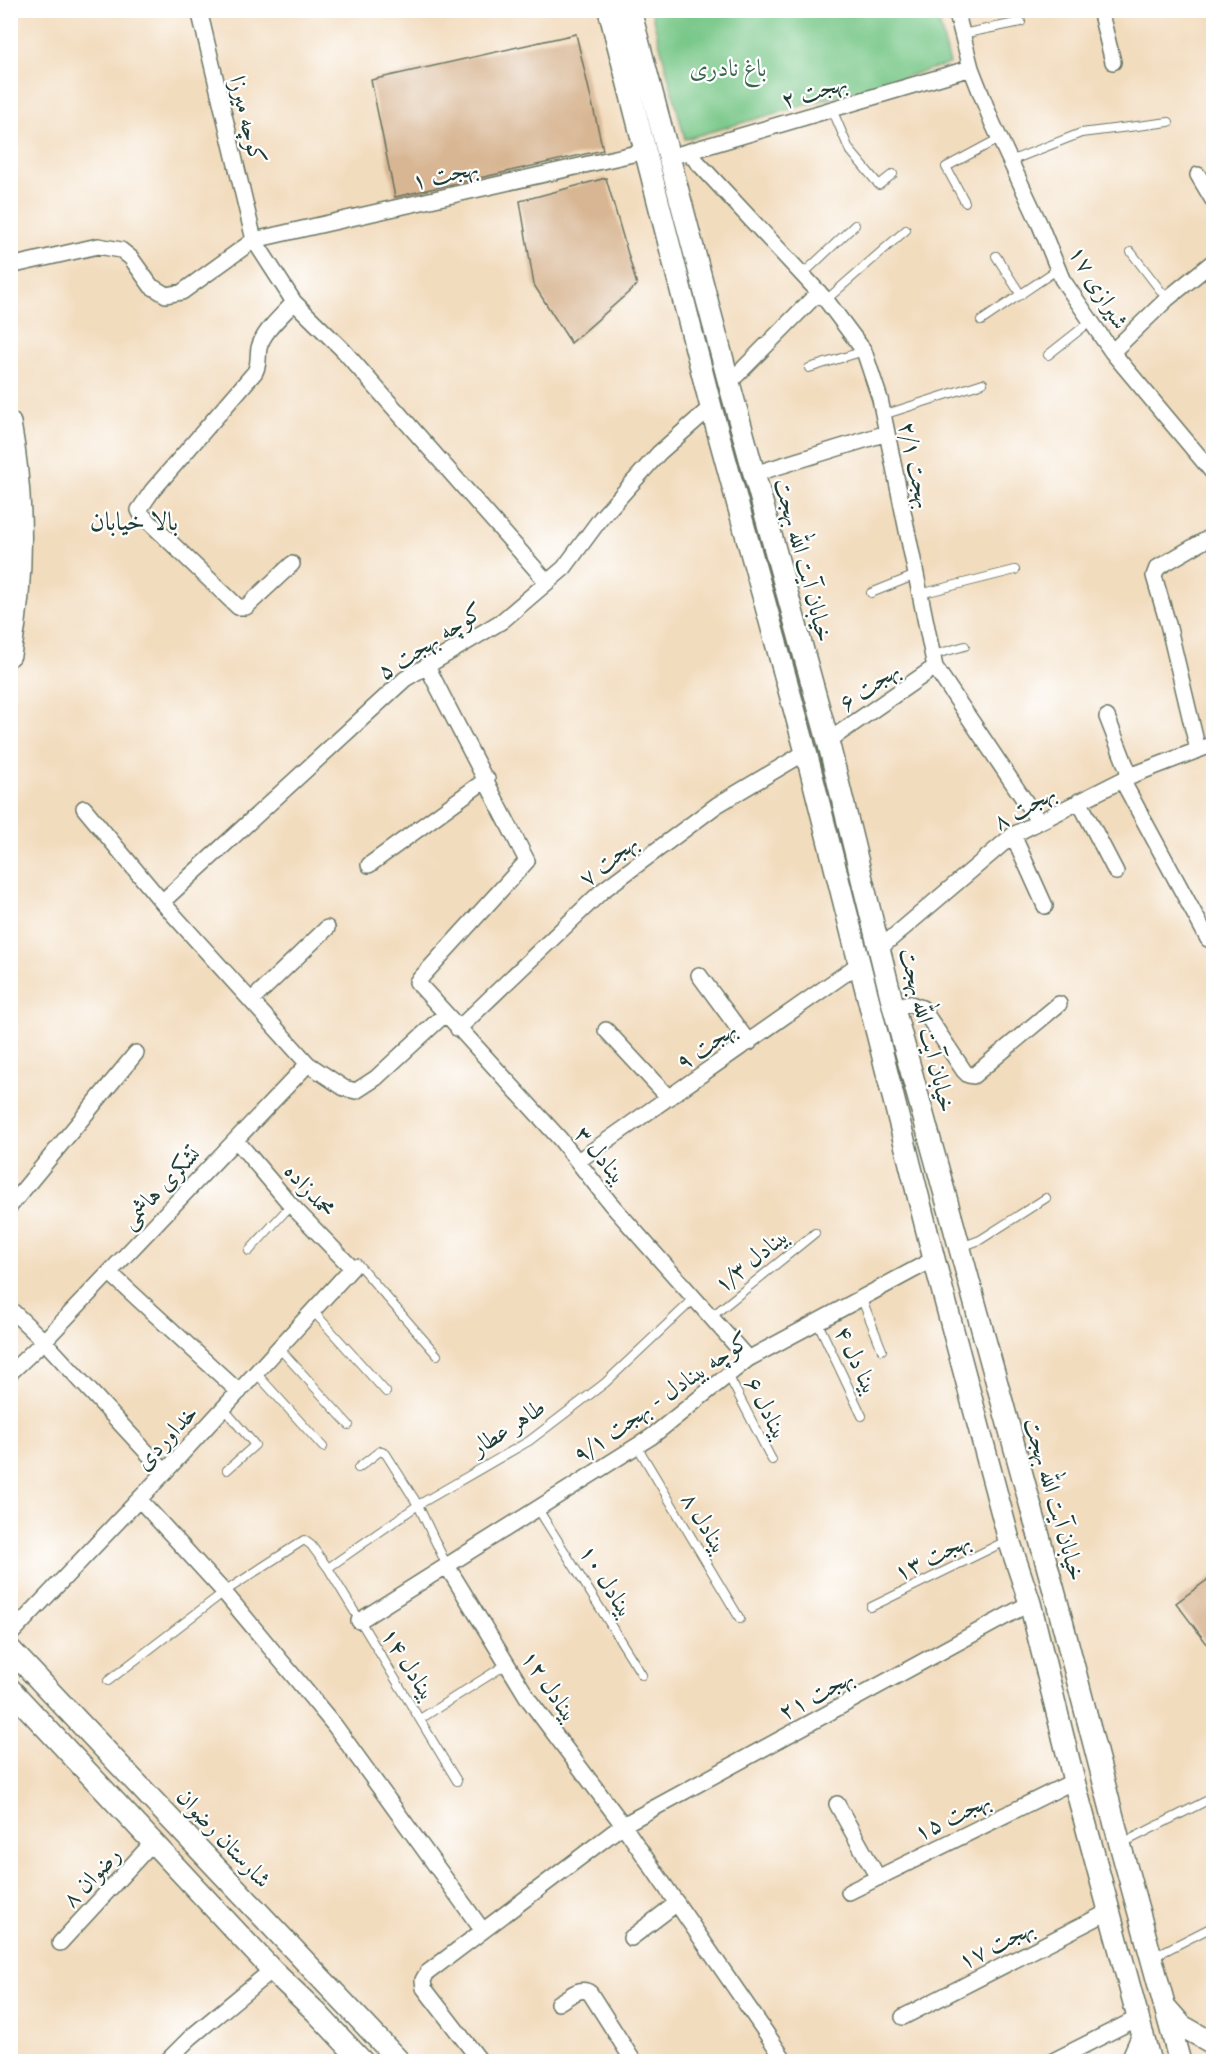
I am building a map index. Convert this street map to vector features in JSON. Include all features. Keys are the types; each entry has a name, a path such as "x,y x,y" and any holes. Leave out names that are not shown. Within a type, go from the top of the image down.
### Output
{"main road":[{"name":"خیابان آیت الله بهجت","path":"609,10 711,407 806,752 934,1259 1010,1540 1030,1603 1074,1780 1150,2061"},
{"name":"خیابان آیت الله بهجت","path":"630,10 679,154 729,383 828,741 894,1009 1056,1598 1120,1844 1180,2061"},
{"path":"10,423 18,463 22,533 17,617 10,655"},
{"name":"شارستان رضوان","path":"10,1649 400,2061"},
{"path":"10,1689 359,2060"},
{"path":"1167,2009 1182,2026 1214,2044"},
{"path":"1131,2061 1141,2027"}],"street":[{"name":"کوچه میرزا","path":"199,10 254,240 294,302 343,350 547,582"},
{"name":"شیرازی ۱۷","path":"956,10 971,68 1062,279 1112,352 1214,474"},
{"path":"1100,10 1113,62"},
{"name":"بهجت ۲","path":"679,154 971,68"},
{"name":"بهجت ۱","path":"254,240 646,151"},
{"name":"بهجت ۲/۱","path":"679,154 802,274 864,351 883,415 934,661 1039,822"},
{"path":"1198,175 1214,202"},
{"path":"10,266 98,246 121,250 131,258 151,286 166,295 182,292 254,240"},
{"path":"1112,352 1167,299 1214,261"},
{"path":"729,383 822,296"},
{"path":"292,564 246,607 238,607 139,510 152,491 255,372 260,363 259,349 265,335 294,302"},
{"name":"کوچه بهجت ۵","path":"162,902 405,679 502,621 564,568 601,518 659,453 711,407"},
{"path":"754,474 887,433"},
{"path":"1198,750 1168,624 1154,576 1158,568 1214,535"},
{"name":"بهجت ۶","path":"828,741 934,661"},
{"path":"369,865 487,779 427,666"},
{"path":"1107,717 1126,778 1208,939"},
{"name":"بهجت ۸","path":"880,948 1013,835 1126,778 1214,744"},
{"name":"بهجت ۷","path":"458,1029 602,891 717,805 806,752"},
{"name":"بینادل ۳","path":"487,779 527,861 417,982 444,1015 578,1161 610,1203 748,1359"},
{"path":"1079,801 1116,872"},
{"path":"84,808 162,902 308,1064 344,1088 356,1091 376,1078 444,1015"},
{"path":"1013,835 1045,906"},
{"path":"251,1001 327,928"},
{"name":"بهجت ۹","path":"578,1161 859,964"},
{"path":"699,975 748,1042"},
{"path":"894,1009 908,1003 922,1008 964,1071 973,1076 1059,1004"},
{"path":"606,1030 669,1098"},
{"path":"10,1206 136,1053"},
{"name":"تشکری هاشمی","path":"10,1373 110,1273 308,1064"},
{"name":"محمدزاده","path":"236,1140 291,1205 355,1266"},
{"name":"کوچه بینادل - بهجت ۹/۱","path":"359,1621 651,1437 748,1359 934,1259"},
{"name":"خداوردی","path":"10,1635 140,1499 355,1266"},
{"path":"110,1273 239,1392"},
{"path":"10,1309 44,1341 165,1472"},
{"path":"140,1499 225,1592 335,1726 483,1931"},
{"name":"بینادل ۱۲","path":"447,1566 529,1700 623,1825 786,2061"},
{"name":"بهجت ۲۱","path":"481,2061 424,1988 423,1980 427,1973 623,1825 1030,1603"},
{"name":"بهجت ۱۵","path":"849,1892 1074,1780"},
{"path":"837,1804 878,1878"},
{"name":"رضوان ۸","path":"60,1943 154,1841"},
{"path":"632,1938 676,1903"},
{"name":"بهجت ۱۷","path":"903,2018 1110,1911"},
{"path":"166,2061 190,2037 272,1970"},
{"path":"558,2004 581,1990 586,1990 634,2061"},
{"path":"1051,2061 1141,2027"}],"lane":[{"path":"962,34 1021,22"},
{"path":"832,109 849,149 879,185 892,174"},
{"path":"1010,160 1081,133 1169,122"},
{"path":"965,202 946,167 1000,138"},
{"path":"802,274 855,225"},
{"path":"822,296 906,230"},
{"path":"1131,252 1167,299"},
{"path":"996,256 1021,294"},
{"path":"981,321 1058,269"},
{"path":"1048,355 1091,321"},
{"path":"809,368 864,351"},
{"path":"883,415 983,383"},
{"path":"920,594 1015,570"},
{"path":"871,593 916,575"},
{"path":"934,661 965,646"},
{"path":"959,1248 980,1240 1046,1198"},
{"path":"249,1251 291,1205"},
{"name":"بینادل ۱/۳","path":"711,1317 815,1233"},
{"path":"355,1266 437,1355"},
{"path":"861,1297 882,1350"},
{"name":"طاهر عطار","path":"328,1568 418,1505 529,1441 605,1383 695,1298"},
{"path":"313,1311 386,1392"},
{"name":"بینا دل ۴","path":"817,1321 862,1416"},
{"path":"279,1348 349,1425"},
{"path":"256,1373 323,1448"},
{"name":"بینادل ۶","path":"728,1375 772,1460"},
{"path":"224,1409 255,1445 227,1470"},
{"name":"بینادل ۸","path":"637,1446 740,1619"},
{"path":"358,1468 380,1451 383,1452 418,1505 447,1566"},
{"name":"بینادل ۱۰","path":"538,1509 642,1675"},
{"name":"بینادل ۱۴","path":"225,1592 304,1540 311,1545 328,1568 457,1781"},
{"name":"بهجت ۱۳","path":"871,1606 1010,1540"},
{"path":"108,1681 225,1592"},
{"path":"420,1719 507,1664"},
{"path":"1120,1844 1214,1797"},
{"path":"1152,1958 1214,1926"}],"green space":[{"name":"باغ نادری","path":"651,11 936,11 950,64 685,139"}],"building":[{"path":"576,34 603,150 395,197 371,80"},
{"path":"606,178 637,285 571,343 534,285 520,201"},
{"path":"1214,1575 1214,1653 1176,1603"}],"district":[{"name":"بالا خیابان","path":"134,521"}]}
